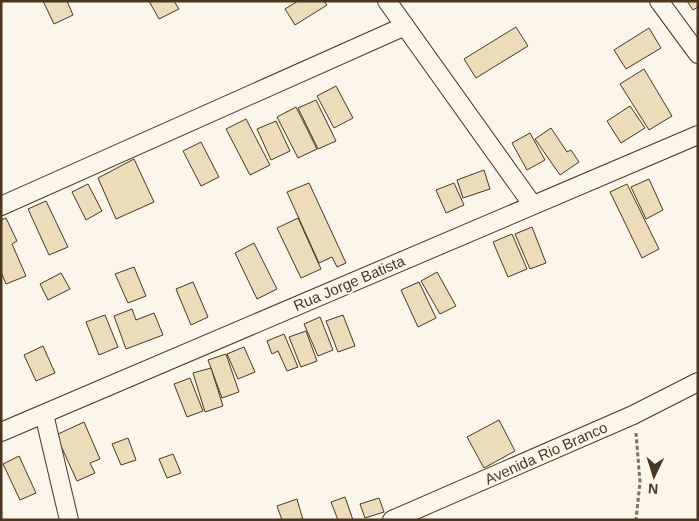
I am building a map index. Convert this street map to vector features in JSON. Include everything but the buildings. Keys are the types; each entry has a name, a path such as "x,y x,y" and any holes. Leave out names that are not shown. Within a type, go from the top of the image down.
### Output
{"street":[{"path":"387,1 532,204"},
{"path":"660,1 698,54"},
{"path":"1,206 405,26"},
{"name":"Rua Jorge Batista","path":"1,432 532,204 698,135"},
{"name":"Avenida Rio Branco","path":"392,520 633,415 698,382"},
{"path":"44,414 69,520"}],"path":[{"path":"633,415 638,445 640,482 636,520"}]}
